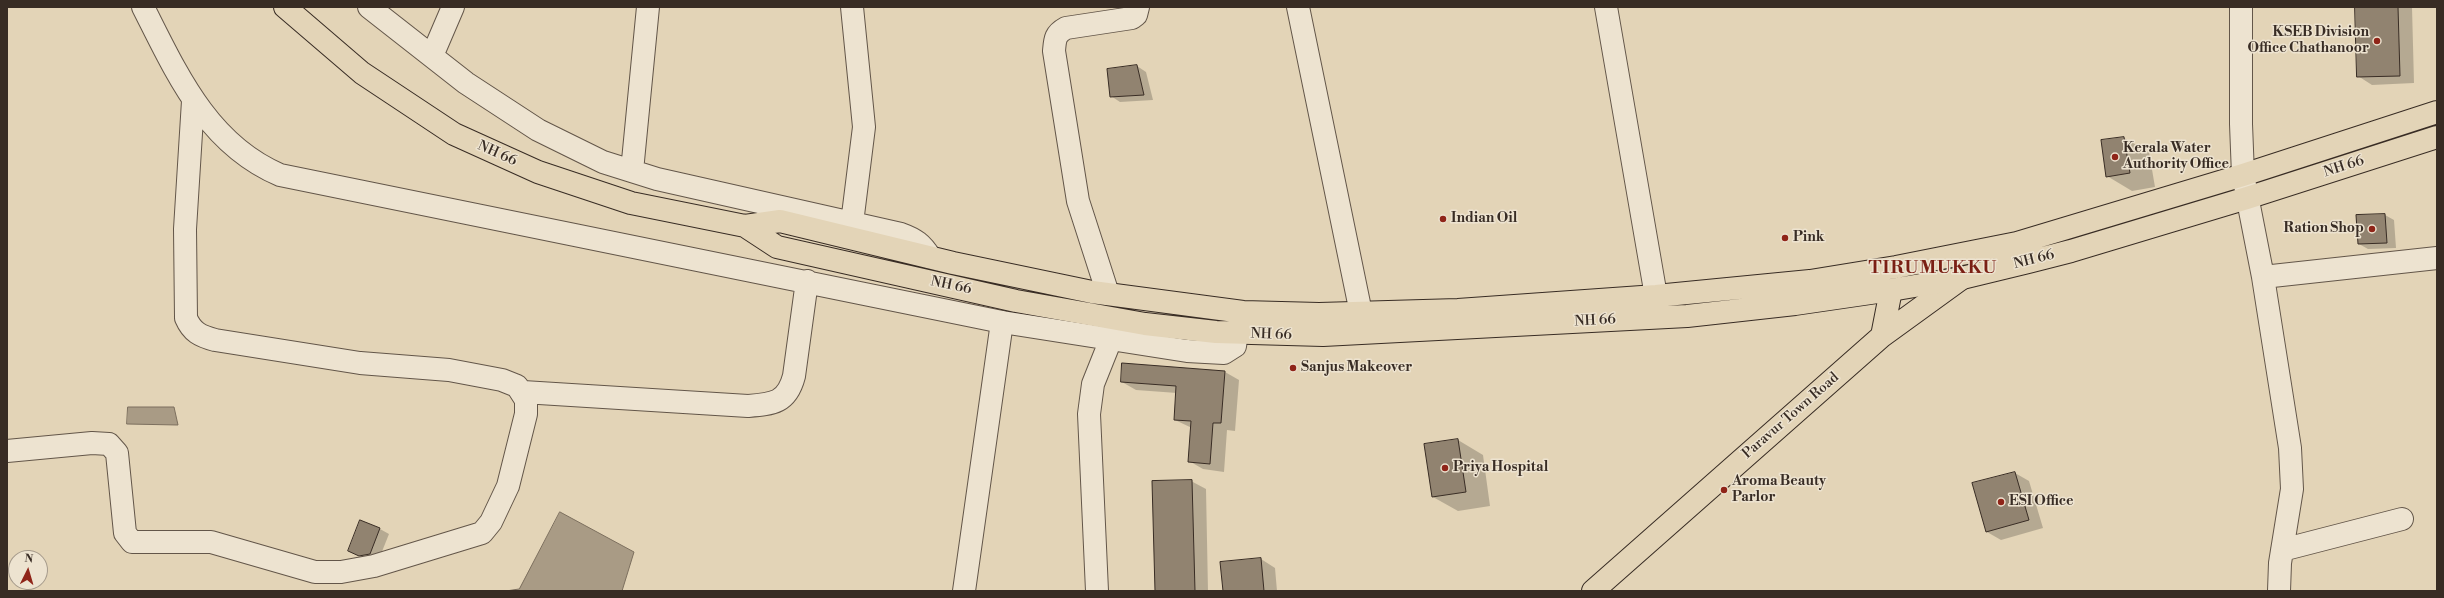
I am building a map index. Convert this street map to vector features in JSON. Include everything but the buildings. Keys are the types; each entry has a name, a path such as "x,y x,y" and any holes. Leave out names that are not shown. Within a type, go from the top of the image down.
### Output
{"main road":[{"name":"NH 66","path":"286,7 362,73 454,134 538,172 631,203 745,226 780,221 930,257 1108,294 1243,312 1319,314 1458,310 1656,296 1810,281 2017,243 2243,175 2437,112"},
{"name":"NH 66","path":"745,226 777,248 1016,301 1146,324 1237,333 1339,335 1687,316 1795,304 1962,278 2071,251 2247,198 2437,137"},
{"name":"Paravur Town Road","path":"1593,591 1882,336 1962,278"},
{"path":"1882,336 1891,290"}],"street":[{"path":"143,7 192,101 230,142 267,170 280,175 807,281 1002,322 1187,351 1224,353 1234,346 1237,333"},
{"path":"369,7 466,83 538,130 603,162 657,179 852,223 916,240 924,246 930,257"},
{"path":"432,56 453,7"},
{"path":"632,171 648,7"},
{"path":"852,7 864,126 852,223"},
{"path":"1108,294 1078,200 1054,51 1055,38 1058,32 1066,28 1132,18 1136,16 1138,7"},
{"path":"1298,7 1361,313"},
{"path":"1606,7 1656,296"},
{"path":"2241,7 2240,124 2243,175 2262,277 2290,448 2292,489 2282,550 2280,591"},
{"path":"7,451 92,443 109,444 117,453 125,533 132,542 211,542 315,572 341,572 374,566 482,533 491,522 508,486 526,414 526,400 523,392 518,386 448,370 360,363 222,341 201,336 191,329 186,318 185,229 192,101"},
{"path":"2262,277 2437,258"},
{"path":"523,392 748,406 770,404 782,398 790,391 794,376 807,281"},
{"path":"964,591 1002,322"},
{"path":"1097,591 1089,414 1093,384 1111,339"},
{"path":"2282,550 2402,519"}],"shaded area":[{"path":"128,407 174,407 178,425 127,424"},
{"path":"560,512 634,552 622,591 506,591 519,589"}],"place":[{"name":"KSEB Division Office Chathanoor","path":"2377,41"},
{"name":"Kerala Water Authority Office","path":"2115,157"},
{"name":"Indian Oil","path":"1443,219"},
{"name":"Ration Shop","path":"2372,229"},
{"name":"Pink","path":"1785,238"},
{"name":"Sanjus Makeover","path":"1293,368"},
{"name":"Priya Hospital","path":"1445,468"},
{"name":"Aroma Beauty Parlor","path":"1724,490"},
{"name":"ESI Office","path":"2001,502"}],"district":[{"name":"TIRUMUKKU","path":"1933,269"}]}
